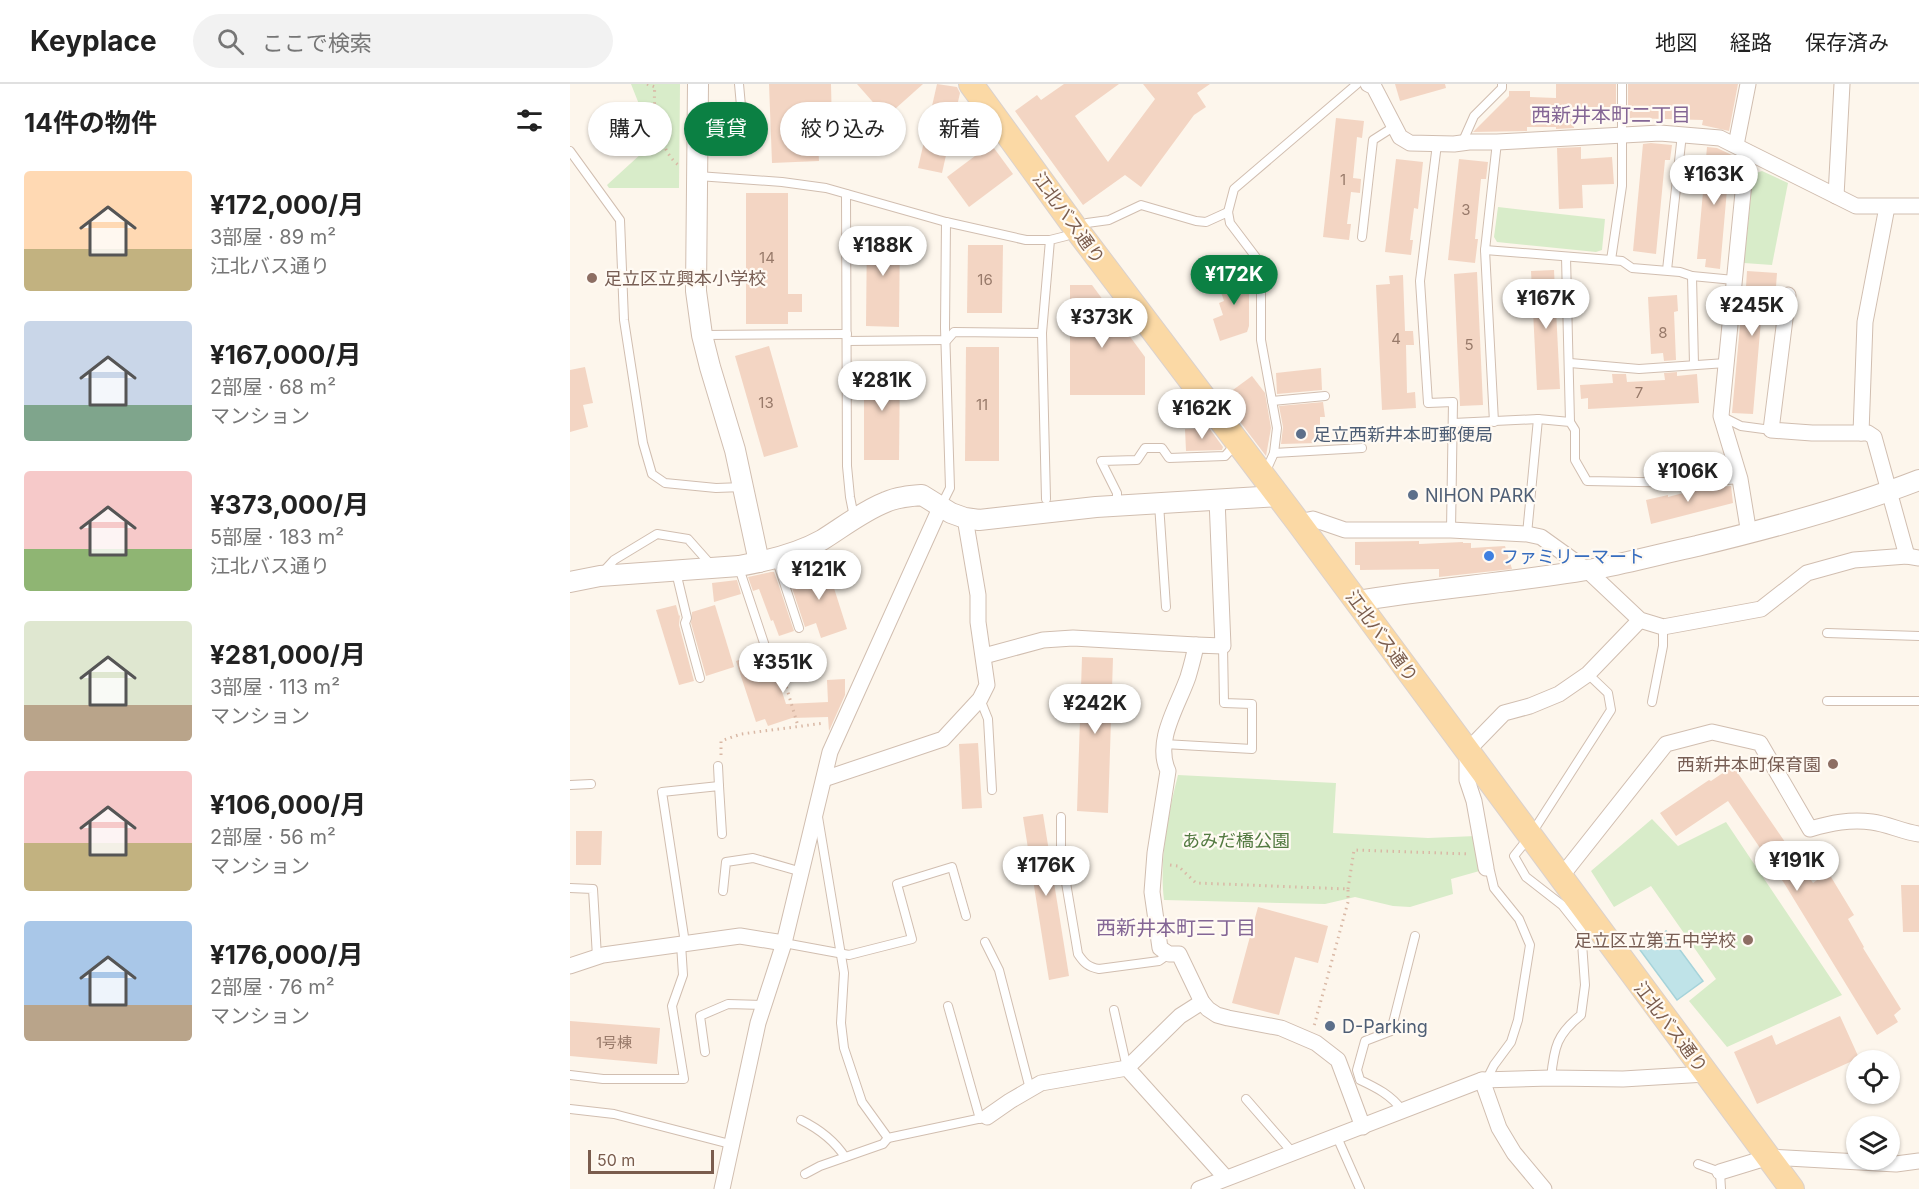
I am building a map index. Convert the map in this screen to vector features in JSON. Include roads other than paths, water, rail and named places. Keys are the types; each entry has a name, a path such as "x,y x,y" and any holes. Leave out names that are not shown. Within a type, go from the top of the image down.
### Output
{"main road":[{"name":"江北バス通り","path":"971,84 1077,230 1298,522 1792,1189"}],"street":[{"path":"698,84 692,171 696,291 702,335 744,487 767,560"},
{"path":"1368,84 1374,87 1400,137 1410,143 1497,142 1660,133 1720,138 1856,206 1919,206"},
{"path":"1748,84 1734,280 1720,416 1740,479 1749,534"},
{"path":"1836,196 1842,84"},
{"path":"1861,433 1865,322 1887,207"},
{"path":"1298,522 1313,519 1345,530 1451,530 1527,534 1541,537 1587,570 1640,620 1663,627 1761,609 1807,573 1854,560 1913,557 1874,437 1868,433 1771,430 1788,295"},
{"path":"1356,601 1587,570 1749,534 1919,480"},
{"path":"570,582 600,576 738,566 767,560 820,541 881,504 898,498 922,495 965,518 979,520 1117,506 1217,499 1271,486"},
{"path":"984,656 1043,640 1073,638 1223,646 1217,499"},
{"path":"722,1189 758,1023 784,943 830,752 941,506"},
{"path":"825,779 943,739 980,699 987,685 978,622 978,595 965,518"},
{"path":"1485,861 1474,801 1467,780 1467,752 1504,713 1530,706 1559,694 1588,674 1640,620"},
{"path":"1196,645 1188,677 1176,705 1164,744 1163,760 1168,771 1155,854 1152,892 1160,948 1169,954 1179,954 1202,1002 1217,1015 1273,1026 1316,1043 1338,1060 1352,1078 1363,1127"},
{"path":"1560,878 1666,744 1712,732 1760,742 1810,829 1839,821 1873,822 1919,834"},
{"path":"570,966 597,957 741,936 784,943"},
{"path":"984,1118 1041,1083 1127,1068 1180,1016 1202,1002"},
{"path":"1127,1068 1226,1178"},
{"path":"1199,1189 1485,1079 1623,1079 1706,1074"},
{"path":"1485,1079 1499,1128 1514,1153 1544,1189"},
{"path":"1720,1173 1769,1157 1896,1164 1919,1161"}],"lane":[{"path":"740,84 741,102"},
{"path":"1271,486 1277,428 1261,340 1261,272 1258,260 1230,224 1228,213 1234,189 1357,84"},
{"path":"1462,143 1474,116 1502,88 1502,84"},
{"path":"1611,260 1622,186 1622,84"},
{"path":"1362,237 1373,140 1395,126"},
{"path":"1667,270 1682,134"},
{"path":"1494,422 1485,250 1497,142"},
{"path":"1437,144 1420,281 1428,403 1453,402 1451,530"},
{"path":"570,151 620,220 624,320 643,443 652,474 665,483 716,488 744,487"},
{"path":"692,171 826,188 946,222 1026,240 1050,240 1066,236 1087,223 1109,220 1142,205 1206,222 1228,213"},
{"path":"846,194 848,466 854,519"},
{"path":"941,506 950,488 945,328 946,222"},
{"path":"1046,499 1041,333 1050,240"},
{"path":"1485,250 1622,261 1632,268 1667,270 1692,276 1734,280"},
{"path":"1566,256 1570,422 1575,430 1575,460 1587,481 1690,483 1740,479"},
{"path":"1692,276 1694,365"},
{"path":"702,335 947,340 954,332 1041,333"},
{"path":"1570,363 1639,369 1726,363"},
{"path":"1272,400 1325,396"},
{"path":"1720,416 1741,426 1771,430"},
{"path":"1453,423 1538,419 1570,422"},
{"path":"1527,534 1538,419"},
{"path":"1117,506 1117,493 1101,460 1137,460 1145,448 1162,448 1169,458 1226,456 1238,443"},
{"path":"1275,453 1362,448"},
{"path":"1159,504 1166,607"},
{"path":"600,576 614,560 657,534 688,538 714,567"},
{"path":"767,560 799,628"},
{"path":"738,566 765,646"},
{"path":"676,570 687,618 685,623 700,678"},
{"path":"1652,702 1663,646 1663,627"},
{"path":"1827,633 1919,636"},
{"path":"1164,744 1252,748 1252,704 1224,703 1223,646"},
{"path":"1551,1078 1553,1056 1564,1028 1581,1015 1585,985 1581,929 1562,906 1526,877 1514,856 1530,836 1611,710 1608,693 1588,674"},
{"path":"980,699 988,719 992,790"},
{"path":"1827,702 1919,701"},
{"path":"718,766 722,834"},
{"path":"570,785 591,784"},
{"path":"570,1080 570,1075 603,1079 684,1079 672,1006 682,975 683,944 662,792 719,786"},
{"path":"817,812 844,973 841,1023 844,1048 862,1102 888,1138"},
{"path":"1061,817 1061,853 1078,954 1083,962 1099,969 1159,961 1169,954"},
{"path":"723,891 726,862 753,858 802,872"},
{"path":"1485,861 1494,888 1520,919 1530,945 1518,1020 1510,1042 1485,1079"},
{"path":"784,943 849,955 912,939 897,884 952,867 966,916"},
{"path":"570,888 593,889 597,957"},
{"path":"1402,1110 1381,1089 1352,1078 1357,1070 1365,1041 1391,1031 1415,936"},
{"path":"985,942 999,970 1030,1089"},
{"path":"705,1052 700,1016 728,1004 764,1005"},
{"path":"806,1174 820,1166 883,1144 888,1138 984,1118 948,1006"},
{"path":"1114,1010 1127,1068"},
{"path":"1246,1099 1293,1153"},
{"path":"570,1109 614,1114 730,1144"},
{"path":"801,1120 826,1135 845,1157"},
{"path":"1337,1137 1360,1189"},
{"path":"1698,1164 1720,1173 1721,1189"}],"water":[{"path":"1666,931 1703,981 1677,1000 1640,950"}],"place":[{"name":"足立区立興本小学校","path":"592,278"},
{"name":"足立西新井本町郵便局","path":"1301,434"},
{"name":"NIHON PARK","path":"1413,495"},
{"name":"ファミリーマート","path":"1489,556"},
{"name":"西新井本町保育園","path":"1833,764"},
{"name":"足立区立第五中学校","path":"1748,940"},
{"name":"D-Parking","path":"1330,1026"}],"district":[{"name":"西新井本町二丁目","path":"1611,115"},
{"name":"西新井本町三丁目","path":"1176,928"}],"park label":[{"name":"あみだ橋公園","path":"1236,840"}]}
